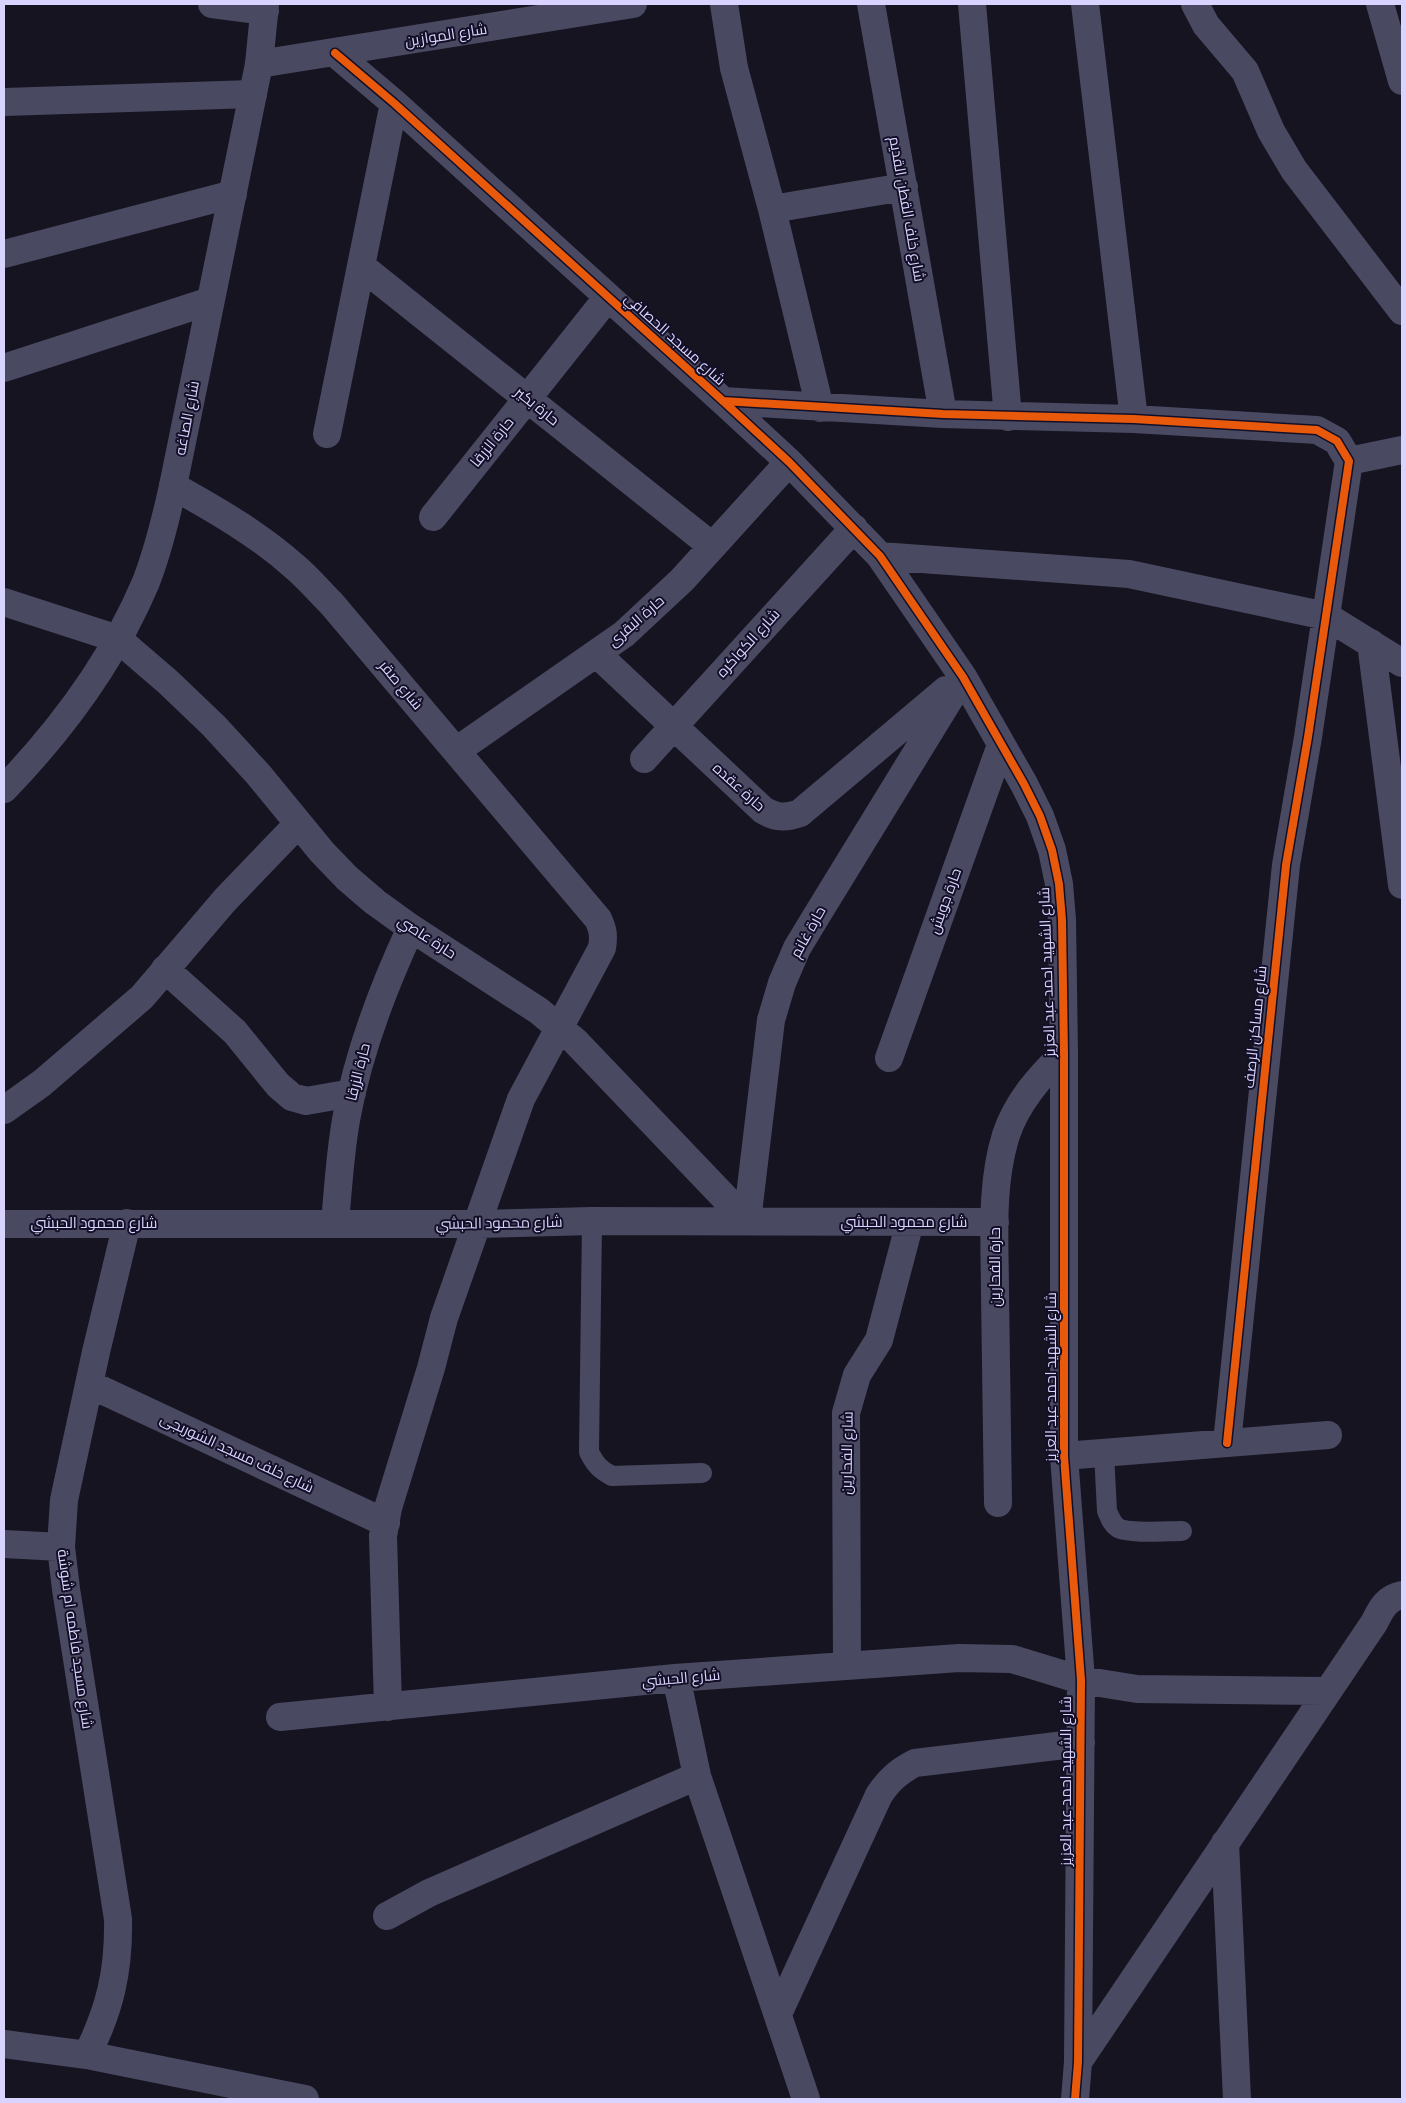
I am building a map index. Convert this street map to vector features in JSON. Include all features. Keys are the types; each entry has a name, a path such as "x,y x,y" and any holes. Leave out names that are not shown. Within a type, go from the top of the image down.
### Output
{"street":[{"path":"212,4 265,7"},
{"name":"شارع الموازين","path":"259,64 633,4"},
{"path":"724,4 734,68 772,209 820,408"},
{"name":"شارع خلف القطن القديم","path":"872,4 943,414"},
{"path":"972,4 1008,417"},
{"path":"1086,4 1134,419"},
{"path":"1195,4 1206,25 1244,70 1271,131 1294,170 1402,311"},
{"path":"1380,4 1402,81"},
{"name":"شارع الصاغه","path":"4,789 62,724 118,639 146,580 159,542 173,486 259,64 265,7"},
{"name":"شارع مسجد الحصافي","path":"335,53 394,103 789,462 880,556 963,677"},
{"path":"4,102 253,94"},
{"path":"327,434 394,103"},
{"path":"772,209 904,187"},
{"path":"4,254 232,194"},
{"name":"حارة بكير","path":"361,266 712,546"},
{"name":"حارة الزرقا","path":"432,517 608,297"},
{"path":"4,368 210,301"},
{"path":"723,401 820,408 1008,417 1134,419 1317,430 1337,441 1348,461 1402,450"},
{"name":"شارع مساكن الرصف","path":"1227,1443 1286,864 1308,737 1348,461"},
{"name":"حارة البقرى","path":"456,751 597,654 649,612 682,580 789,462"},
{"name":"شارع صقر","path":"173,486 216,510 257,537 296,568 331,603 598,919 603,928 602,948 558,1027"},
{"name":"شارع الكواكره","path":"644,759 854,528"},
{"path":"880,556 1129,574 1326,616 1402,663"},
{"path":"4,602 118,639"},
{"name":"حارة عاصي","path":"118,639 168,682 214,726 258,774 298,824 347,878 410,928 539,1011 576,1041 747,1221"},
{"path":"1371,643 1402,884"},
{"name":"حارة عقده","path":"597,654 763,810 771,815 781,817 800,812 963,677"},
{"name":"شارع الشهيد احمد عبد العزيز","path":"963,677 1024,784 1040,816 1052,850 1059,884 1062,920 1064,1053 1064,1456 1080,1680 1081,1743 1078,2062 1075,2099"},
{"name":"حارة غانم","path":"747,1221 771,1020 782,983 798,948 817,915 963,677"},
{"name":"حارة جويش","path":"889,1058 1001,745"},
{"path":"4,1110 42,1084 142,997 225,900 298,824"},
{"name":"حارة الزرقا","path":"336,1223 339,1173 352,1093 371,1022 410,928"},
{"path":"165,969 235,1032 278,1085 292,1097 306,1101 352,1093"},
{"path":"388,1707 384,1536 398,1474 431,1368 444,1318 520,1099 558,1027"},
{"name":"حارة الفحارين","path":"998,1503 995,1222 999,1168 1006,1134 1020,1103 1040,1076 1064,1053"},
{"name":"شارع محمود الحبشي","path":"4,1224 477,1224 592,1221 995,1222"},
{"name":"شارع الفحارين","path":"847,1666 846,1413 857,1375 879,1340 910,1222"},
{"name":"شارع مسجد فاطمه ام شوشة","path":"88,2055 109,2003 115,1976 118,1948 118,1919 61,1547 64,1500 89,1384 128,1223"},
{"name":"شارع خلف مسجد الشوربجى","path":"89,1384 386,1523"},
{"path":"1064,1456 1328,1434"},
{"path":"4,1544 61,1547"},
{"path":"1078,2062 1374,1623 1382,1606 1392,1597 1402,1595"},
{"name":"شارع الحبشي","path":"280,1717 675,1678 959,1658 1012,1659 1080,1680 1137,1689 1328,1691"},
{"path":"675,1678 697,1776 806,2099"},
{"path":"778,2014 879,1795 889,1780 915,1763 1081,1743"},
{"path":"387,1916 429,1893 697,1776"},
{"path":"1225,1842 1238,2099"},
{"path":"4,2044 88,2055 304,2099"}],"lane":[{"path":"592,1221 589,1452 594,1463 602,1471 612,1476 702,1473"},
{"path":"1104,1453 1110,1520 1117,1527 1126,1530 1182,1531"}],"cycle path":[{"path":"335,53 394,103 723,401 789,462 880,556 963,677 1024,784 1040,816 1052,850 1059,884 1062,920 1064,1053 1064,1456 1081,1680 1078,2062 1075,2099"},
{"path":"723,401 943,414 1134,419 1317,430 1337,441 1349,461 1308,737 1286,865 1227,1443"}]}
